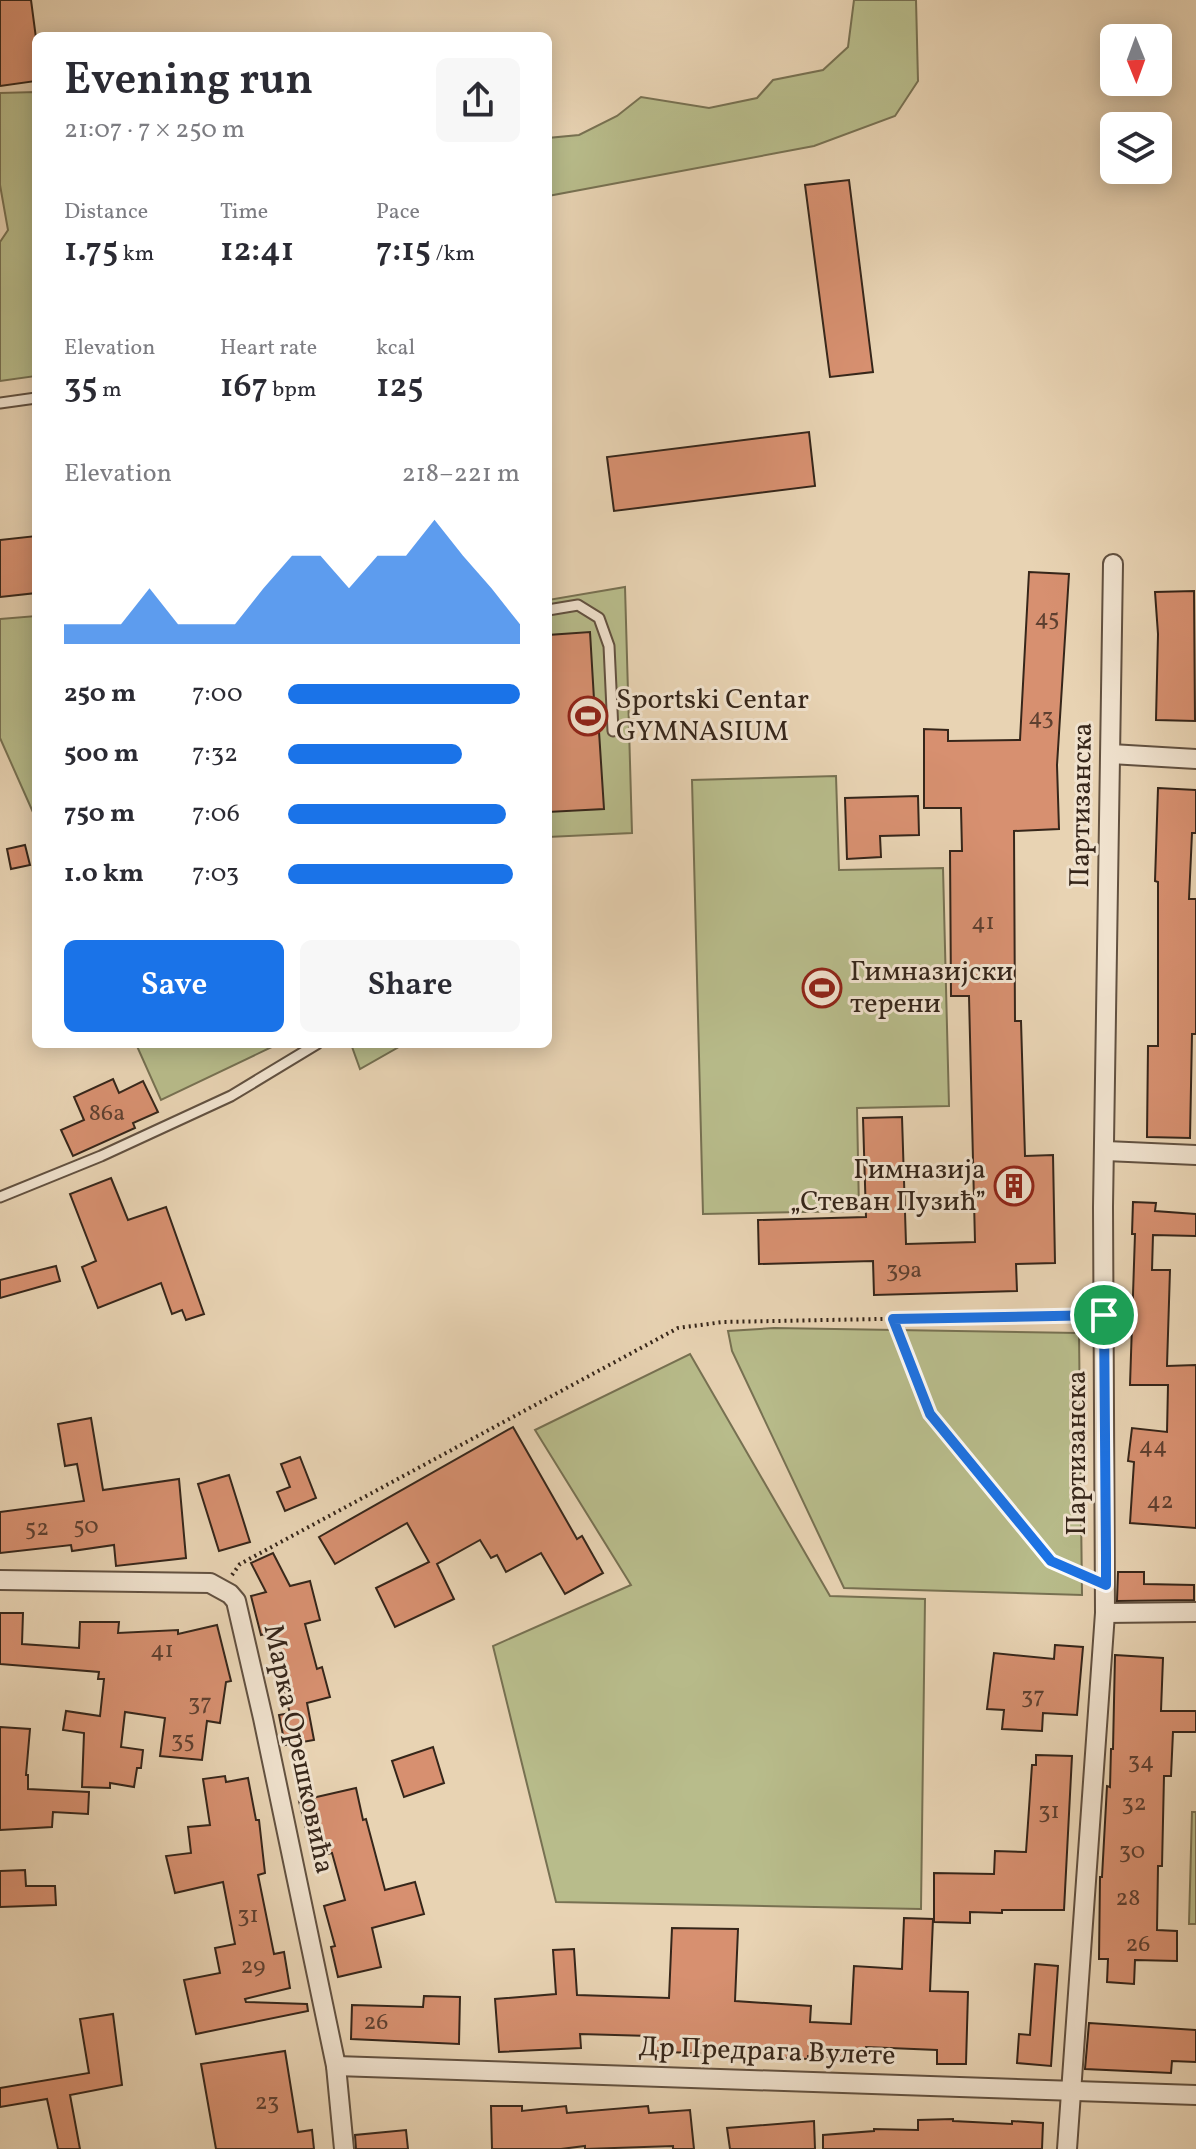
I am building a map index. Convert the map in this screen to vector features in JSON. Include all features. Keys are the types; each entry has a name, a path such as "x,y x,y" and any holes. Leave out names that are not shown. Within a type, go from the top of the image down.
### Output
{"street":[{"name":"Партизанска","path":"1067,2149 1106,1585 1104,1315 1113,564"},
{"path":"1111,754 1196,759"},
{"path":"1106,1151 1196,1155"},
{"path":"0,1580 179,1581 210,1583 222,1588"},
{"name":"Марка Орешковића","path":"222,1588 230,1594 240,1611 336,2066 344,2149"},
{"path":"1105,1613 1196,1612"},
{"name":"Др Предрага Вулете","path":"336,2066 1196,2095"}],"lane":[{"path":"0,403 32,399"},
{"path":"552,609 578,605 599,618 609,646 613,731"},
{"path":"0,1197 101,1156 218,1102 310,1048"}],"path":[{"path":"222,1588 240,1564 678,1328 723,1322 1104,1315"},
{"path":"893,1319 930,1414 1051,1561 1106,1585"}],"green space":[{"path":"854,0 916,0 918,81 895,116 814,146 552,195 552,138 579,135 617,116 641,97 709,108 757,98 773,80 823,70 848,47"},
{"path":"32,92 32,377 0,381 0,242 8,230 0,185 0,93"},
{"name":"Sportski Centar GYMNASIUM","path":"625,587 632,833 552,837 552,599"},
{"path":"32,616 32,810 0,738 0,619"},
{"name":"Гимназијски терени","path":"836,776 839,870 943,868 949,1106 857,1108 859,1211 703,1214 692,780"},
{"path":"138,1048 270,1048 161,1100"},
{"path":"352,1048 397,1048 360,1069"},
{"path":"774,1328 1079,1333 1082,1595 844,1588 732,1351 728,1331"},
{"path":"690,1354 830,1596 925,1599 921,1909 556,1902 493,1646 631,1585 535,1430"},
{"path":"1192,1812 1196,1812 1196,1924 1189,1924"}],"building":[{"path":"0,0 31,0 35,32 32,32 32,82 0,86"},
{"path":"849,180 873,372 830,377 805,185"},
{"path":"809,432 815,486 614,511 607,457"},
{"path":"32,536 32,593 0,597 0,540"},
{"path":"1029,572 1069,574 1057,765 1059,829 1014,831 1015,1021 1021,1021 1025,1156 1053,1155 1055,1263 1016,1264 1017,1291 874,1295 873,1261 759,1264 758,1220 866,1217 863,1118 902,1117 906,1244 975,1242 969,996 951,996 950,851 962,851 961,808 924,808 924,729 948,730 948,741 1020,740"},
{"path":"1194,591 1195,721 1156,720 1158,634 1155,592"},
{"path":"590,632 604,809 552,812 552,635"},
{"path":"1158,788 1196,790 1196,833 1192,833 1189,899 1196,899 1196,1034 1192,1034 1190,1138 1147,1137 1148,1046 1158,1046 1158,882 1155,881"},
{"path":"918,796 919,835 880,836 881,857 847,859 845,798"},
{"path":"25,845 30,865 11,869 7,849"},
{"path":"113,1079 119,1093 143,1081 158,1112 133,1123 135,1128 73,1156 61,1130 84,1120 74,1097"},
{"path":"111,1178 128,1220 166,1207 204,1314 186,1320 182,1310 172,1314 161,1283 98,1308 82,1267 96,1261 70,1194"},
{"path":"1133,1202 1156,1203 1155,1211 1196,1214 1196,1236 1153,1235 1152,1270 1170,1270 1167,1366 1196,1365 1196,1528 1130,1523 1134,1462 1128,1461 1132,1428 1167,1432 1168,1385 1130,1385 1135,1234 1132,1234"},
{"path":"56,1266 60,1281 0,1298 0,1280"},
{"path":"91,1418 103,1490 179,1479 186,1558 116,1566 114,1545 72,1551 71,1545 0,1553 0,1512 84,1501 77,1464 65,1466 58,1424"},
{"path":"513,1427 577,1539 582,1536 603,1573 565,1594 541,1553 506,1572 497,1555 491,1558 480,1540 437,1564 454,1599 395,1627 376,1588 429,1562 407,1523 335,1564 319,1537"},
{"path":"300,1457 316,1498 285,1511 277,1492 290,1487 281,1464"},
{"path":"229,1475 250,1542 219,1551 198,1484"},
{"path":"273,1553 290,1586 310,1581 320,1620 305,1624 317,1669 322,1667 330,1697 307,1703 314,1740 285,1745 279,1715 290,1713 265,1634 261,1635 251,1596 266,1592 251,1563"},
{"path":"1118,1572 1144,1572 1144,1584 1194,1585 1194,1600 1117,1601"},
{"path":"0,1613 23,1613 22,1644 79,1648 80,1622 119,1622 118,1633 178,1630 178,1634 217,1625 231,1681 226,1682 220,1723 207,1721 202,1760 160,1756 165,1718 125,1712 121,1747 143,1750 134,1787 110,1783 110,1788 82,1787 84,1733 63,1730 66,1711 100,1716 104,1679 98,1679 99,1672 0,1664"},
{"path":"1055,1645 1083,1647 1077,1715 1043,1713 1042,1731 1002,1729 1004,1710 987,1709 994,1653 1054,1659"},
{"path":"1115,1655 1163,1658 1161,1711 1196,1711 1196,1732 1173,1732 1171,1776 1164,1776 1157,1930 1177,1931 1177,1961 1135,1960 1134,1984 1107,1982 1108,1959 1099,1959 1100,1877 1113,1749"},
{"path":"0,1727 30,1729 26,1775 28,1789 89,1792 88,1814 53,1812 52,1827 0,1830"},
{"path":"433,1747 444,1783 404,1797 392,1761"},
{"path":"1036,1755 1072,1756 1064,1910 970,1912 970,1923 934,1922 934,1873 994,1874 995,1851 1026,1852 1032,1765 1036,1765"},
{"path":"225,1776 226,1782 248,1778 256,1820 259,1820 265,1873 258,1875 274,1954 284,1952 290,1988 245,1999 246,2002 307,2004 308,2011 196,2034 184,1980 220,1973 215,1948 235,1944 223,1882 175,1893 166,1856 191,1853 188,1827 210,1825 203,1779"},
{"path":"356,1788 385,1890 415,1882 424,1914 372,1928 381,1967 338,1977 331,1947 335,1946 324,1906 345,1900 332,1853 313,1857 299,1801"},
{"path":"25,1870 26,1886 55,1886 56,1905 0,1907 0,1871"},
{"path":"904,1918 933,1919 930,1991 968,1992 966,2064 937,2064 937,2050 866,2047 865,2059 808,2056 808,2059 650,2051 650,2036 580,2034 581,2048 499,2052 495,1999 556,1994 553,1950 574,1949 577,1995 669,1998 672,1928 738,1929 735,2001 811,2006 810,2022 851,2024 854,1966 902,1969"},
{"path":"1035,1964 1058,1966 1051,2066 1017,2063 1019,2034 1030,2035"},
{"path":"424,1996 460,1997 459,2044 351,2039 352,2005 423,2007"},
{"path":"113,2014 122,2085 70,2095 80,2149 58,2149 47,2099 0,2107 0,2088 89,2073 80,2019"},
{"path":"1089,2023 1196,2030 1196,2062 1172,2061 1171,2073 1085,2069"},
{"path":"285,2051 298,2132 312,2130 314,2149 216,2149 201,2064"},
{"path":"491,2106 522,2106 522,2111 566,2106 567,2113 648,2106 649,2113 690,2110 694,2149 673,2149 673,2146 585,2149 585,2146 492,2149"},
{"path":"918,2120 1043,2123 1042,2149 823,2149 823,2135 874,2129 918,2130"},
{"path":"814,2121 815,2149 730,2149 727,2128"},
{"path":"406,2130 408,2149 356,2149 355,2135"}],"place":[{"name":"Sportski Centar GYMNASIUM","path":"588,716"},
{"name":"Гимназијски терени","path":"822,988"},
{"name":"Гимназија „Стеван Пузић”","path":"1014,1186"}],"route":[{"path":"1104,1315 1106,1585 1051,1561 930,1414 893,1319 1104,1315"}]}
